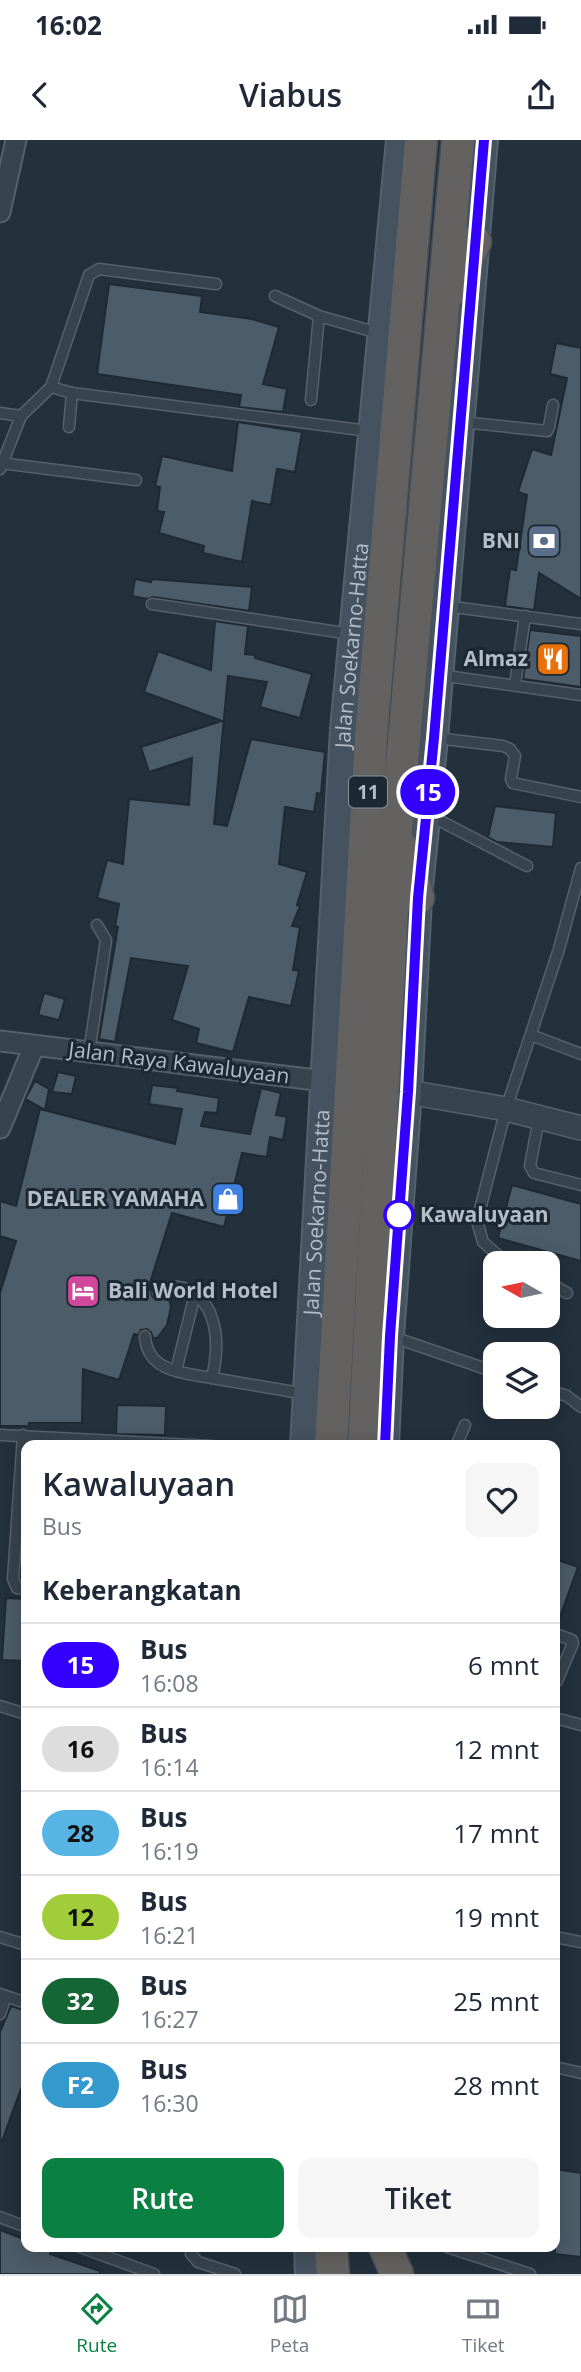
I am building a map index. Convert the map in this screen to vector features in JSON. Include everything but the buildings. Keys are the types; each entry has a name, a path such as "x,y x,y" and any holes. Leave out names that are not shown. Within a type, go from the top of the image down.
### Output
{"highway":[{"name":"Jalan Soekarno-Hatta","path":"331,1440 371,737 421,140"},
{"name":"11","path":"382,1440 396,830 458,140"},
{"path":"443,306 475,242"},
{"path":"396,830 418,898"},
{"path":"331,2252 333,2274"},
{"path":"369,2252 371,2274"},
{"path":"387,2252 397,2274"}],"main road":[{"name":"Jalan Soekarno-Hatta","path":"304,1440 352,634 401,140"},
{"path":"382,1440 408,1092 418,898 484,140"},
{"path":"308,2252 309,2274"},
{"path":"396,2252 397,2274"}],"street":[{"path":"0,212 16,140"},
{"name":"Jalan Raya Kawaluyaan","path":"0,1041 324,1081"},
{"path":"0,1128 34,1046"},
{"path":"408,1092 506,1110 581,1128"}],"lane":[{"path":"136,480 1,465 21,416 51,387 89,275 99,269 216,284"},
{"path":"275,296 319,316 380,334"},
{"path":"311,400 319,316"},
{"path":"51,387 72,393 371,432"},
{"path":"69,427 72,393"},
{"path":"460,422 547,431 553,405"},
{"path":"0,413 21,416"},
{"path":"152,604 352,634"},
{"path":"445,606 581,624"},
{"path":"514,685 526,616"},
{"path":"439,675 581,695"},
{"path":"434,738 503,746 513,752 515,757 511,779 513,783 581,797"},
{"path":"426,813 527,866"},
{"path":"493,1251 482,1242 477,1221 506,1110 559,949 581,868"},
{"path":"89,1052 106,940 97,925"},
{"path":"531,1035 581,1054"},
{"path":"540,1118 530,1166 534,1173 581,1185"},
{"path":"158,1292 174,1286 195,1294 205,1302 212,1313 216,1364 212,1378"},
{"path":"560,1289 568,1293"},
{"path":"176,1371 195,1294"},
{"path":"145,1336 146,1350 155,1361 176,1371 307,1394"},
{"path":"390,1336 483,1368"},
{"path":"560,1394 581,1407"},
{"path":"459,1440 465,1425"},
{"path":"0,1435 105,1440"},
{"path":"23,1435 23,1440"},
{"path":"21,1464 13,1579 17,1588 21,1588"},
{"path":"560,1636 572,1640 573,1643 560,1674"},
{"path":"0,1706 21,1712"},
{"path":"560,1719 581,1725"},
{"path":"0,1937 21,1943"},
{"path":"560,1938 581,1942"},
{"path":"0,2014 3,1995 21,2001"},
{"path":"560,2068 581,2073"},
{"path":"0,2217 21,2225"},
{"path":"94,2252 154,2274"},
{"path":"191,2252 198,2262 235,2274"},
{"path":"465,2252 530,2274"}],"bus line":[{"name":"15","path":"385,1440 418,898 484,140"}],"place":[{"name":"BNI","path":"544,541"},
{"name":"Almaz","path":"553,659"},
{"name":"DEALER YAMAHA","path":"228,1199"},
{"name":"Kawaluyaan","path":"399,1215"},
{"name":"Bali World Hotel","path":"83,1291"}]}
